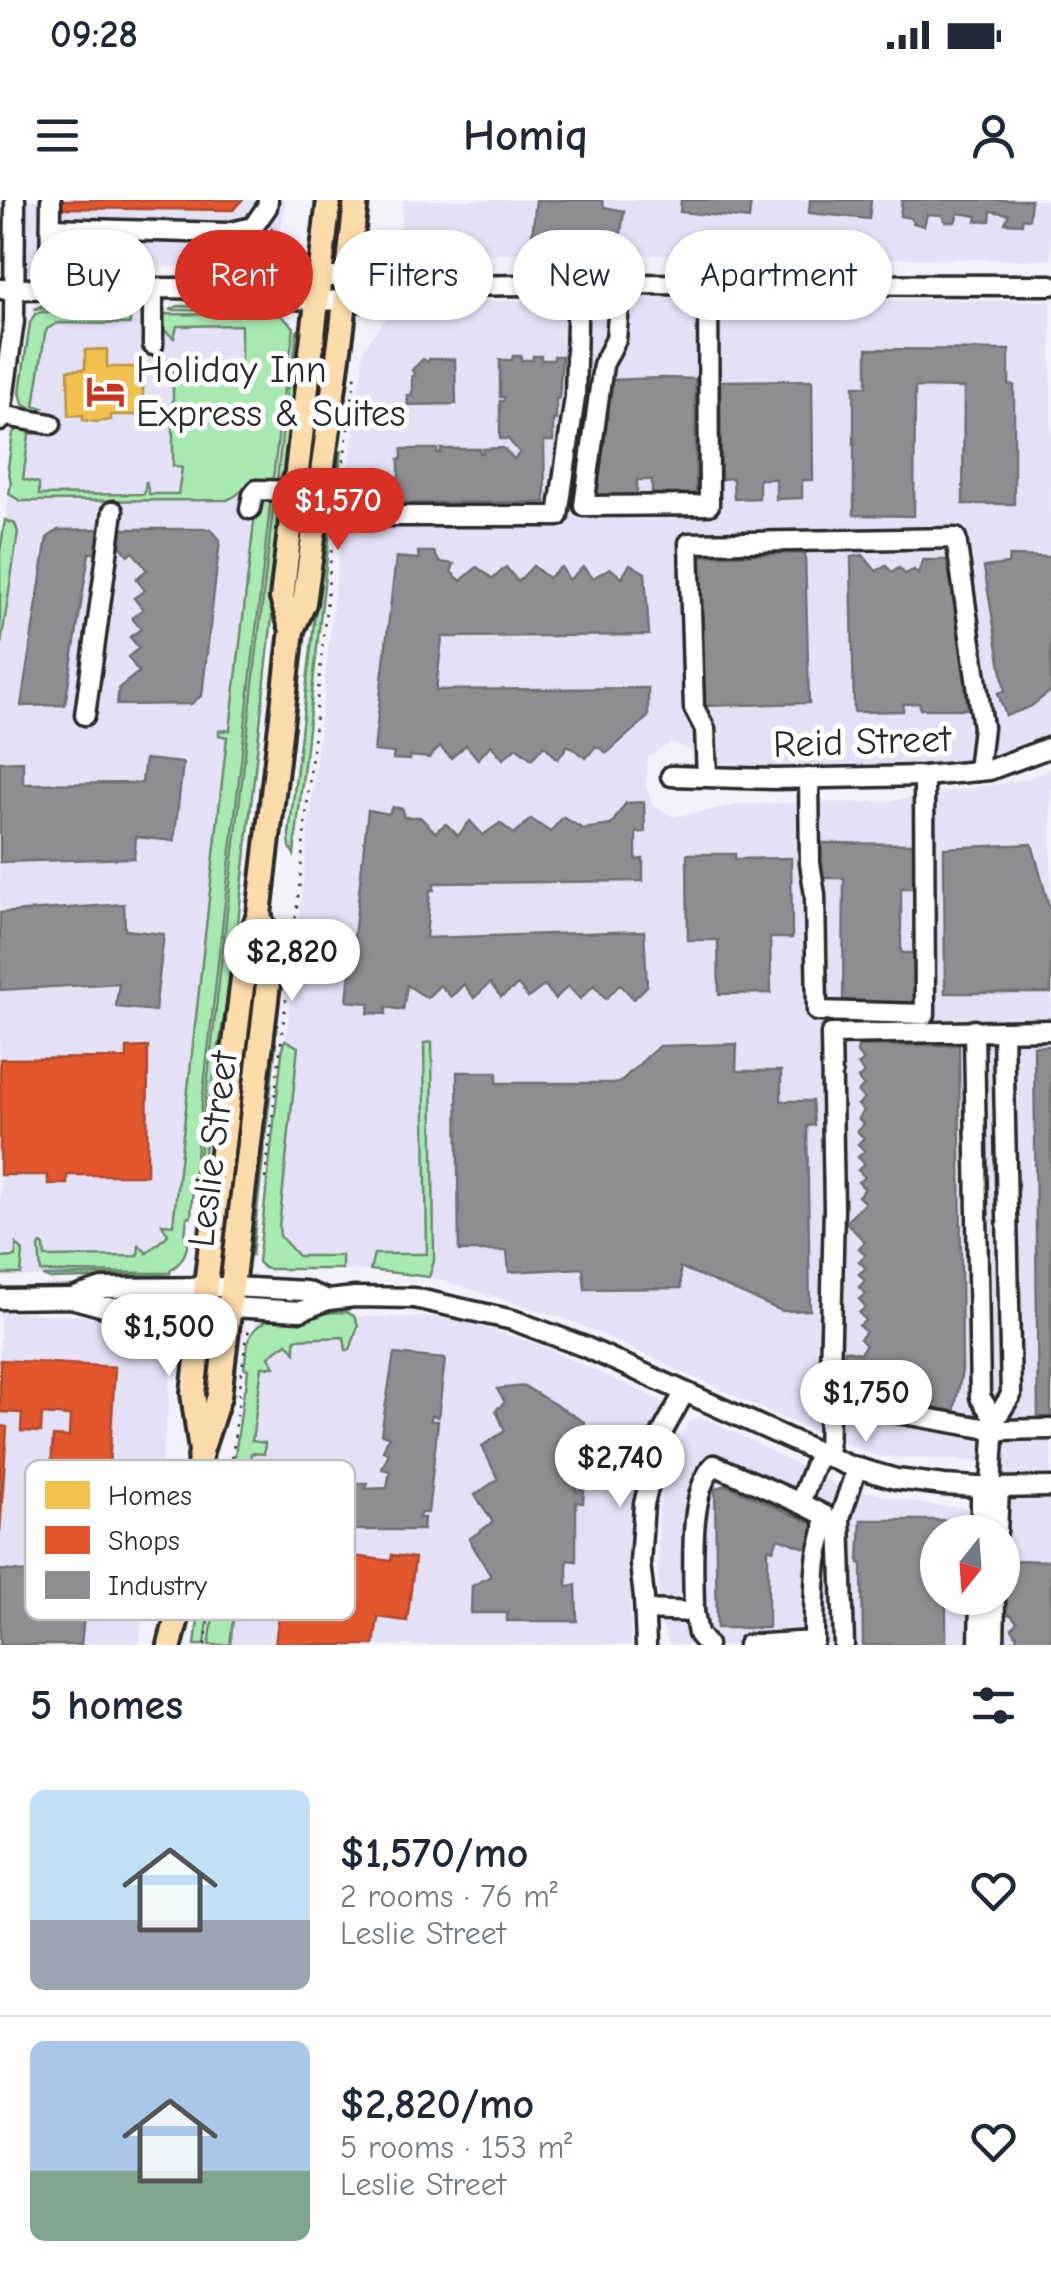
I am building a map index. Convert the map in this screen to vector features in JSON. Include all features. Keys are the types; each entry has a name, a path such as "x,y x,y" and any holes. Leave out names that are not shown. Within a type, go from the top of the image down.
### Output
{"main road":[{"name":"Leslie Street","path":"292,630 282,598 329,200"},
{"name":"Leslie Street","path":"353,230 356,200"},
{"name":"Leslie Street","path":"201,1451 194,1393 247,945 259,915 292,630 304,603 342,320"},
{"name":"Leslie Street","path":"200,1460 219,1396 272,950 259,915"},
{"name":"Leslie Street","path":"170,1645 176,1620"},
{"name":"Leslie Street","path":"180,1620 186,1645"}],"street":[{"path":"15,200 7,289 14,321 0,417 51,424"},
{"path":"51,200 52,228 226,233 254,226 264,208"},
{"path":"155,288 234,279 333,289"},
{"path":"892,285 1051,285"},
{"path":"153,320 153,345"},
{"path":"384,516 558,516 575,396 577,320"},
{"path":"617,320 616,339 603,365 584,506 709,505 708,320"},
{"path":"250,509 257,490 296,490"},
{"path":"85,714 113,511"},
{"path":"706,776 705,729 694,708 689,542 956,538 983,727 978,771"},
{"name":"Reid Street","path":"670,776 924,776 989,770 1051,747"},
{"path":"809,778 817,1011 924,1014 924,776"},
{"path":"974,1030 980,1397 995,1425"},
{"path":"984,1515 995,1425 1011,1395 1003,1030"},
{"path":"800,1502 823,1455 829,1401 834,1210 830,1034 1051,1030"},
{"path":"0,1299 71,1298 102,1288 205,1297 305,1291 328,1300 414,1298 513,1320 856,1468 896,1479 990,1488 1051,1487"},
{"path":"646,1645 640,1563 644,1504 662,1433 684,1394"},
{"path":"829,1401 995,1425 1051,1429"},
{"path":"707,1645 698,1634 694,1612 693,1528 706,1473 714,1465 824,1515 825,1534 816,1566 814,1641 748,1645"},
{"path":"844,1645 840,1518 856,1468"},
{"path":"990,1488 994,1515"},
{"path":"644,1610 694,1612"},
{"path":"979,1645 980,1615"},
{"path":"994,1645 995,1615"}],"path":[{"path":"264,208 279,230"},
{"path":"336,511 356,364"},
{"path":"265,1180 299,890 332,544"},
{"path":"232,1460 246,1336 256,1320"},
{"path":"206,1645 210,1620"}],"shaded area":[{"path":"0,200 285,200 281,230 175,230 175,266 155,267 155,230 30,230 30,272 0,272"},
{"path":"403,200 1051,200 1051,260 892,258 892,230 665,230 665,255 645,255 645,230 513,230 513,253 493,253 493,230 401,230"},
{"path":"645,297 665,298 665,320 892,320 892,300 1051,301 1051,735 1038,745 963,766 727,767 671,742 648,758 646,785 652,805 674,817 742,804 884,802 1027,779 1051,768 1051,1645 670,1645 660,1622 659,1507 670,1462 687,1423 699,1417 709,1420 839,1486 928,1505 994,1510 1004,1463 877,1456 792,1422 567,1319 435,1278 375,1271 261,1267 364,347 385,320 493,320 493,302 513,301 513,320 645,320"},
{"path":"285,321 172,1276 0,1277 0,555 33,323"},
{"path":"0,1312 173,1320 162,1460 25,1460 25,1620 142,1620 139,1645 0,1645"},
{"path":"261,1316 431,1317 465,1322 535,1343 664,1402 646,1443 629,1524 631,1645 218,1645 221,1620 355,1620 355,1460 239,1460 254,1328"}],"green space":[{"path":"164,314 175,314 175,320 286,320 294,327 273,479 250,484 227,500 21,501 9,494 13,433 27,428 42,433 29,434 23,479 39,483 39,495 144,494 146,481 149,494 178,494 182,468 173,466 173,368 161,367 160,353 164,365 241,363 241,325 177,326 174,338 163,329"},
{"path":"130,320 130,324 58,323 47,329 34,406 43,408 37,411 23,404 20,392 30,323"},
{"path":"303,328 287,471 277,479 288,382 297,331"},
{"path":"342,450 294,855 289,835 325,530"},
{"path":"271,499 191,1217 187,1217 187,1247 170,1273 41,1272 41,1244 45,1257 138,1256 139,1245 147,1253 168,1235 162,1224 173,1225 227,737 219,735 219,731 230,730 255,514 260,501"},
{"path":"274,500 283,518 233,967 211,1091 199,1197 196,1183"},
{"path":"5,520 15,524 18,532 0,651 0,551"},
{"path":"273,1037 276,1043 252,1255 246,1255 259,1132"},
{"path":"285,1040 298,1047 280,1236 298,1256 342,1256 342,1269 270,1269 258,1262"},
{"path":"432,1042 434,1261 429,1277 370,1270 374,1254 427,1254 424,1043"},
{"path":"16,1244 23,1251 21,1274 0,1274 0,1258 16,1257"},
{"path":"148,1274 171,1276 43,1276"},
{"path":"346,1312 354,1316 358,1326 350,1350 346,1350 344,1337 295,1339 295,1352 287,1343 269,1356 275,1367 262,1367 252,1441 265,1443 264,1454 251,1453 250,1460 234,1460 246,1389 247,1347 251,1336 265,1322 265,1315"},
{"path":"198,1620 208,1620 205,1645 195,1645"},
{"path":"212,1620 233,1620 230,1645 209,1645"}],"building: Homes":[{"name":"Holiday Inn Express & Suites","path":"107,349 107,367 143,367 143,415 111,415 111,420 97,422 83,420 83,415 69,416 68,370 85,369 85,350"}],"building: Shops":[{"path":"61,200 242,200 233,210 61,208"},
{"path":"148,1047 147,1175 67,1175 67,1184 48,1184 48,1175 0,1175 0,1059 127,1058 127,1048"},
{"path":"0,1360 115,1367 109,1460 52,1460 53,1436 69,1437 70,1416 42,1414 41,1432 21,1431 22,1413 0,1412"},
{"path":"0,1426 7,1427 0,1532"},
{"path":"392,1555 415,1558 407,1621 378,1617 374,1645 275,1645 278,1620 355,1620 355,1556 391,1561"}],"building: Industry":[{"path":"536,200 602,200 604,207 624,211 621,230 533,230"},
{"path":"681,200 751,200 749,219 680,212"},
{"path":"810,200 871,200 869,219 809,213"},
{"path":"902,200 1031,200 1029,219 1022,218 1022,224 1005,223 1009,214 991,211 990,221 976,221 977,216 958,213 955,222 945,222 942,215 927,214 924,226 900,216"},
{"path":"867,349 1009,350 1009,385 1014,385 1014,504 963,504 964,388 915,387 914,516 854,515 854,386 867,386"},
{"path":"513,356 521,356 521,360 541,356 541,360 554,360 554,356 562,356 553,441 544,441 545,502 397,503 396,477 402,449 437,449 441,453 441,449 480,449 483,453 483,449 503,448 514,459 520,453 508,439 500,439 500,401 504,397 500,397 500,360 512,360"},
{"path":"423,359 455,359 456,404 408,405 407,395 412,395 415,376 412,370"},
{"path":"695,379 696,497 652,497 652,480 637,480 637,497 593,497 608,380"},
{"path":"812,380 813,480 802,480 802,498 776,499 776,479 759,479 759,498 734,499 733,478 721,479 720,381"},
{"path":"100,529 100,553 89,553 65,705 21,706 47,538 58,530"},
{"path":"118,529 211,529 220,540 202,695 191,704 117,705 119,688 139,672 128,657 139,648 130,637 141,629 132,618 143,609 134,598 145,590 136,579 147,570 133,552 128,555 118,543"},
{"path":"418,552 434,552 439,562 454,564 451,572 461,581 477,567 493,579 506,567 518,582 533,566 548,578 561,567 569,580 583,567 593,578 610,568 622,578 630,564 645,573 649,635 442,637 436,690 648,688 648,717 607,753 596,746 586,758 568,745 558,759 544,745 532,759 516,747 503,759 491,745 478,759 466,745 451,758 440,747 429,758 410,756 410,760 393,759 394,753 374,751 396,557 419,559"},
{"path":"805,553 809,703 701,706 696,556"},
{"path":"863,555 876,571 886,566 892,572 899,568 905,574 914,570 918,574 923,560 953,560 972,688 965,687 967,709 920,709 920,703 903,704 903,711 854,712 851,557"},
{"path":"1009,556 1049,557 1051,691 1030,707 1006,716 998,693 1005,691 984,567 1008,564"},
{"path":"145,759 183,763 174,841 136,837 134,858 0,862 0,762 23,761 23,784 142,783"},
{"path":"644,802 645,832 636,833 636,860 643,859 643,881 434,883 426,938 644,931 647,986 634,999 620,984 606,999 594,985 580,999 568,986 555,999 545,985 528,998 518,985 501,997 490,983 474,998 464,984 451,997 440,985 427,998 407,985 403,1010 386,1007 386,1014 368,1013 370,1003 347,1001 368,810 389,814 392,807 403,809 403,817 420,817 435,832 446,824 458,836 470,821 483,835 500,823 514,834 531,819 550,832 563,817 583,829 611,825 626,803"},
{"path":"818,843 916,844 916,888 901,888 901,953 917,953 917,1004 843,1003 844,878 817,878"},
{"path":"1032,844 1051,914 1051,993 945,993 944,848"},
{"path":"687,854 735,854 735,859 791,858 792,938 770,938 771,993 719,994 718,940 688,940"},
{"path":"124,904 125,930 164,934 155,1011 116,1007 119,983 0,990 0,913"},
{"path":"737,1044 736,1071 781,1071 781,1101 812,1101 814,1125 807,1126 810,1310 782,1311 680,1267 681,1288 585,1289 583,1268 509,1272 507,1251 459,1251 457,1072 497,1072 497,1083 619,1083 659,1046"},
{"path":"959,1045 962,1371 954,1412 838,1389 845,1350 860,1353 866,1345 860,1339 866,1332 859,1326 866,1320 859,1313 866,1307 859,1299 866,1294 859,1287 865,1281 859,1274 866,1268 859,1261 866,1255 859,1248 865,1242 846,1222 865,1203 858,1196 865,1189 858,1182 865,1177 858,1170 865,1164 858,1157 865,1151 858,1144 864,1138 857,1131 864,1124 858,1118 864,1111 858,1105 864,1099 858,1092 864,1086 858,1079 864,1073 858,1065 864,1060 857,1053 858,1046"},
{"path":"1034,1046 1051,1046 1051,1417 1038,1418"},
{"path":"394,1354 445,1359 438,1417 432,1415 430,1421 438,1421 428,1513 421,1513 418,1518 424,1518 423,1530 355,1530 355,1483 367,1483 366,1489 387,1488 390,1471 382,1469 389,1453 383,1451 389,1436 381,1434"},
{"path":"524,1386 584,1422 584,1466 575,1467 576,1491 584,1490 583,1503 576,1502 576,1561 567,1560 567,1586 576,1585 577,1621 507,1621 507,1613 471,1613 472,1586 491,1576 469,1539 493,1522 475,1495 498,1479 482,1446 505,1431 496,1410 505,1402 497,1389"},
{"path":"726,1485 818,1526 808,1549 778,1538 773,1550 768,1548 768,1628 717,1628 715,1489"},
{"path":"861,1520 920,1520 920,1615 946,1615 946,1645 863,1645"},
{"path":"1020,1560 1051,1561 1051,1645 1014,1645 1017,1636 1012,1628 1017,1622 1011,1615 1020,1615"},
{"path":"0,1570 25,1572 25,1620 84,1620 81,1645 0,1645"}],"place":[{"name":"Holiday Inn Express & Suites","path":"106,392"}]}
